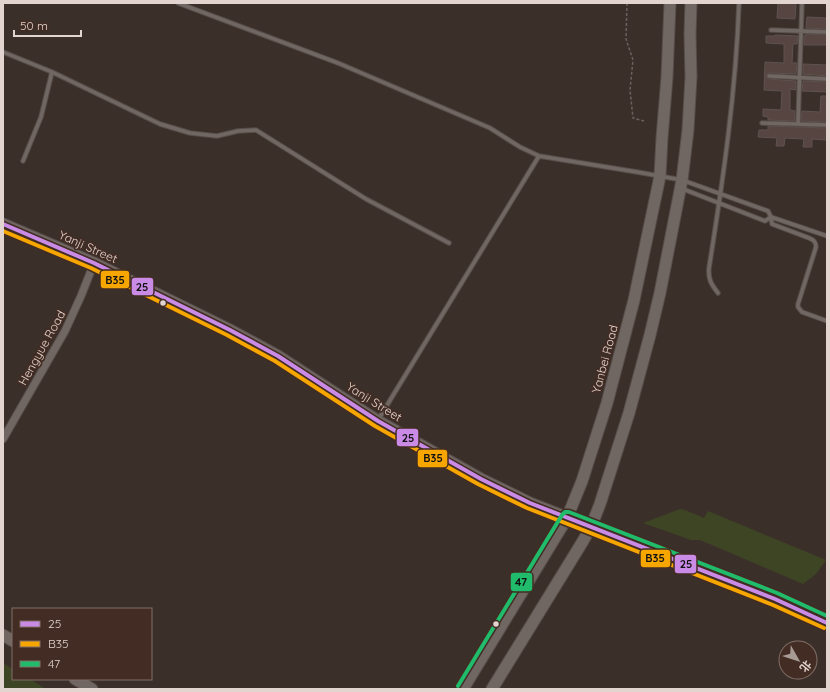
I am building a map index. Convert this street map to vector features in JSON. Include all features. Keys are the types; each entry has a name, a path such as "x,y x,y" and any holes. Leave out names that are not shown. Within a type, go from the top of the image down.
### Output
{"main road":[{"name":"Yanbei Road","path":"463,689 567,518 582,481 607,403 634,300 660,176 667,78 670,3"},
{"path":"492,689 584,541 591,527 618,449 640,375 660,293 681,184 688,130 691,83 691,3"},
{"name":"Yanji Street","path":"3,224 94,263 230,330 278,356 378,421 481,479 530,503 775,599 827,623"},
{"path":"3,635 12,640"},
{"path":"77,680 92,689"}],"street":[{"name":"Hengyue Road","path":"3,439 66,331 94,263"}],"lane":[{"path":"178,3 374,78 490,128 520,147 539,156 660,176 681,184 719,203 765,221 771,217"},
{"path":"718,293 708,276 735,78 739,3"},
{"path":"798,124 802,3"},
{"path":"771,30 827,32"},
{"path":"3,52 52,72 160,124 190,134 217,136 238,131 256,130 366,199 449,243"},
{"path":"23,161 41,117 52,72"},
{"path":"769,76 827,79"},
{"path":"762,123 827,125"},
{"path":"378,421 539,156"},
{"path":"681,184 720,194 768,211 772,224 813,240 816,243 816,248 798,307 802,312 827,321"},
{"path":"771,217 827,236"}],"path":[{"path":"627,3 626,39 633,57 630,90 633,118 644,121"}],"green space":[{"path":"680,509 704,518 708,511 826,560 816,574 803,584 700,540 691,540 643,523"},
{"path":"3,663 12,668 12,680 32,680 46,689 3,689"}],"building":[{"path":"778,3 796,3 795,19 777,18"},
{"path":"807,17 827,18 827,29 806,28"},
{"path":"806,34 827,35 827,45 804,45 804,36"},
{"path":"766,36 798,36 797,44 793,44 792,63 797,63 796,74 769,73 766,76 769,79 796,81 796,90 790,89 790,110 795,111 795,121 768,120 768,117 763,116 763,109 781,110 782,91 764,90 765,62 784,63 784,44 766,43"},
{"path":"803,64 827,65 827,76 803,74"},
{"path":"803,81 827,82 827,92 802,91"},
{"path":"821,96 827,96 827,122 801,121 802,111 820,112"},
{"path":"768,126 827,128 827,140 812,139 812,147 803,147 804,139 785,138 784,146 776,146 777,138 758,137 759,130 768,130"}],"transit line":[{"name":"25","path":"3,224 94,263 230,330 278,356 378,421 481,479 530,503 775,599 827,623"},
{"name":"B35","path":"3,231 91,268 227,335 275,361 375,426 478,484 527,508 773,605 824,628"},
{"name":"47","path":"458,686 565,512 569,512 777,593 827,616"}]}
